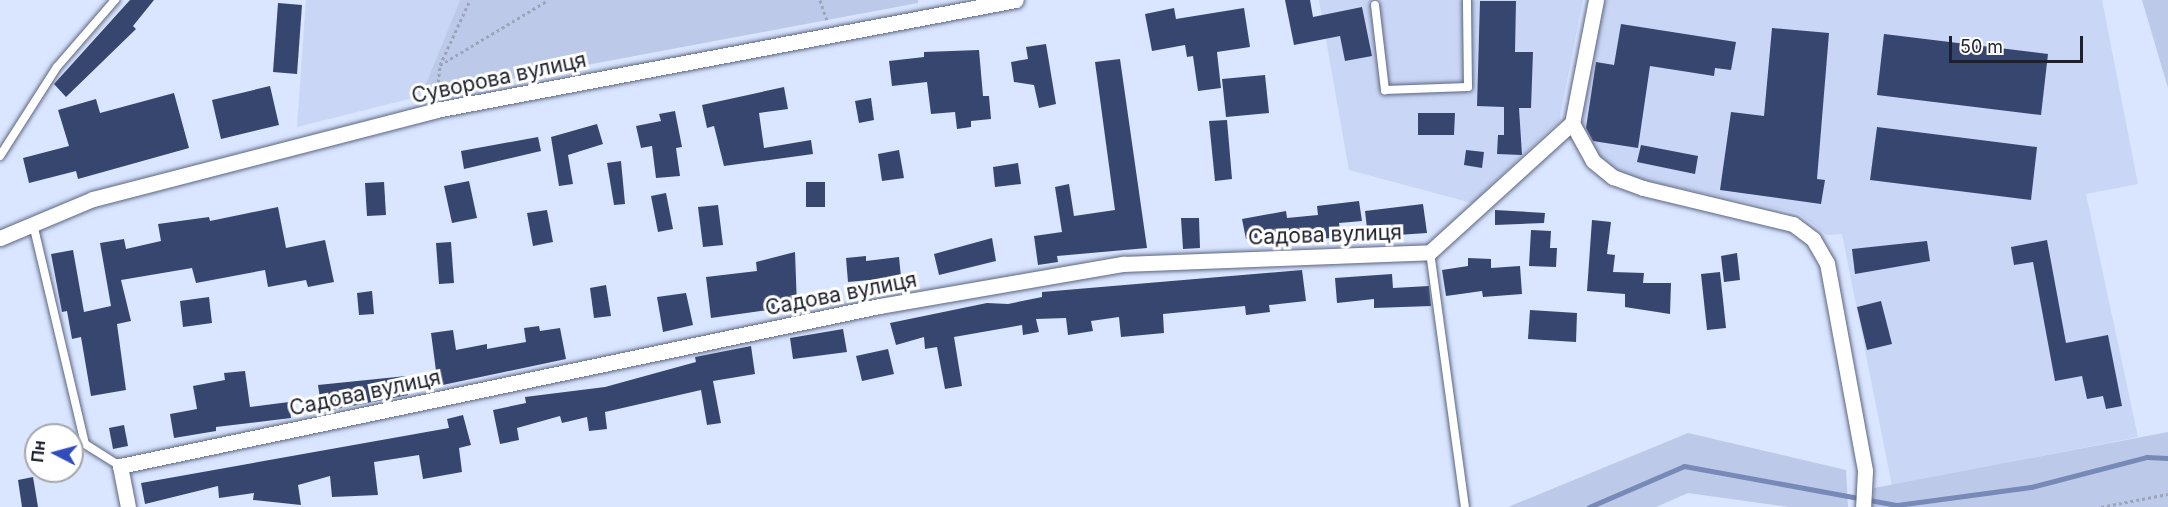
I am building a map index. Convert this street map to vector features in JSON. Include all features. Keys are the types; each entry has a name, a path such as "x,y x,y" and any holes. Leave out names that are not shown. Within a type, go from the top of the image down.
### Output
{"street":[{"name":"Суворова вулиця","path":"0,238 93,199 436,110 831,33 1016,0"},
{"path":"1596,0 1572,123 1593,161 1613,177 1793,224 1813,239 1827,263 1864,471 1863,507"},
{"name":"Садова вулиця","path":"120,466 879,306 1123,264 1430,252 1572,123"},
{"path":"120,466 128,507"}],"lane":[{"path":"0,156 57,67 115,0"},
{"path":"1375,5 1385,90 1468,87 1467,0"},
{"path":"33,224 85,444 120,466"},
{"path":"1430,252 1465,507"}],"path":[{"path":"436,110 440,65 470,0"},
{"path":"440,65 548,0"},
{"path":"820,0 831,33"},
{"path":"2101,507 2168,494"}],"shaded area":[{"path":"306,0 460,0 421,96 297,127"},
{"path":"460,0 918,0 918,3 421,96"},
{"path":"1319,0 1583,0 1559,121 1472,203 1349,170"},
{"path":"1605,0 2102,0 2138,184 2086,194 2138,437 1892,486 1842,234 1827,235 1798,213 1632,178 1597,157 1582,139 1583,104"},
{"path":"2142,0 2168,0 2168,88"},
{"path":"2168,432 2168,507 1872,507 1874,488"},
{"path":"1688,433 1846,470 1848,507 1789,507 1688,493 1656,507 1508,507"}],"building":[{"path":"130,0 154,0 133,26 136,29 66,97 54,84"},
{"path":"1285,0 1310,0 1313,17 1362,7 1372,56 1345,61 1340,36 1294,45"},
{"path":"1480,1 1516,1 1515,52 1533,52 1531,108 1519,108 1522,155 1497,154 1498,135 1504,135 1504,107 1477,106"},
{"path":"278,3 302,5 297,74 273,72"},
{"path":"1174,8 1176,19 1244,8 1250,47 1217,52 1221,88 1198,91 1193,56 1187,57 1185,45 1152,51 1145,14"},
{"path":"1621,24 1736,42 1731,70 1715,68 1714,76 1650,66 1638,148 1593,141 1586,128 1596,62 1614,65"},
{"path":"1772,28 1829,33 1817,179 1825,180 1821,204 1720,190 1731,112 1764,116"},
{"path":"1884,34 2048,54 2041,115 1877,95"},
{"path":"1046,44 1056,104 1039,108 1034,85 1014,82 1011,62 1028,59 1026,47"},
{"path":"979,50 983,96 989,96 991,119 971,121 971,127 957,129 955,112 931,114 927,82 892,86 889,61 924,57 924,52"},
{"path":"1120,59 1147,248 1057,256 1058,262 1038,265 1034,236 1062,232 1055,187 1069,184 1074,216 1115,210 1095,62"},
{"path":"1265,75 1269,113 1226,117 1222,79"},
{"path":"270,86 279,125 221,139 212,100"},
{"path":"784,87 788,109 759,113 764,148 811,140 813,154 724,166 714,126 707,128 702,105"},
{"path":"174,93 189,148 78,179 76,171 29,183 23,158 69,146 58,110 96,99 100,113"},
{"path":"871,98 874,120 859,123 855,101"},
{"path":"675,111 682,147 676,148 680,176 656,178 652,146 641,148 636,126 661,121 659,114"},
{"path":"1418,113 1455,113 1454,135 1418,135"},
{"path":"1227,120 1232,179 1215,181 1209,121"},
{"path":"597,124 603,144 568,155 573,184 559,186 551,137"},
{"path":"1877,127 2037,147 2031,200 1870,180"},
{"path":"538,137 541,151 464,169 461,151"},
{"path":"1641,145 1698,156 1695,174 1637,162"},
{"path":"899,150 904,178 882,181 878,154"},
{"path":"1466,150 1484,152 1482,168 1464,165"},
{"path":"621,161 625,204 614,205 607,163"},
{"path":"1018,163 1021,184 995,187 993,167"},
{"path":"469,181 477,218 452,223 444,186"},
{"path":"384,182 386,215 367,216 365,183"},
{"path":"806,182 825,182 825,207 806,207"},
{"path":"666,193 673,229 658,232 651,196"},
{"path":"1359,201 1362,221 1339,223 1341,237 1321,239 1320,231 1246,239 1242,219 1286,211 1287,218 1318,215 1317,206"},
{"path":"1423,204 1427,233 1368,237 1365,211"},
{"path":"718,205 723,245 703,247 698,207"},
{"path":"278,207 286,248 325,240 334,282 308,287 306,280 268,287 265,270 196,283 192,268 121,280 131,321 117,324 126,390 91,396 81,337 72,339 67,311 62,312 51,254 73,250 84,312 111,306 100,243 124,239 126,249 161,241 158,224 209,217 210,221"},
{"path":"547,210 553,242 533,246 527,213"},
{"path":"1495,210 1545,213 1544,223 1495,225"},
{"path":"1181,218 1199,218 1200,248 1183,249"},
{"path":"1592,220 1611,222 1607,254 1615,255 1613,272 1644,273 1643,283 1671,283 1670,314 1625,307 1625,294 1587,291"},
{"path":"1531,230 1551,231 1550,248 1557,248 1556,267 1529,266"},
{"path":"992,238 996,261 939,275 934,254"},
{"path":"2047,240 2066,343 2108,335 2122,406 2106,409 2103,396 2087,399 2082,376 2055,381 2033,262 2014,265 2011,247"},
{"path":"1927,241 1930,261 1855,274 1852,249"},
{"path":"451,242 454,283 439,284 436,243"},
{"path":"795,252 797,306 711,318 706,277 757,271 756,262"},
{"path":"1737,253 1740,280 1724,282 1721,256"},
{"path":"866,256 866,261 899,257 901,277 848,282 846,258"},
{"path":"1468,258 1491,259 1491,268 1520,266 1522,294 1483,297 1482,291 1446,296 1442,270 1468,266"},
{"path":"1302,270 1306,301 1269,305 1270,312 1246,315 1245,306 1163,314 1164,333 1121,337 1119,317 1091,321 1093,331 1068,335 1066,318 1036,319 1039,332 1023,335 1022,325 954,337 962,386 945,389 937,347 925,349 924,337 896,345 890,323 987,303 1008,304 1042,297 1042,292"},
{"path":"1720,272 1726,328 1707,330 1701,274"},
{"path":"1392,274 1393,288 1429,286 1431,306 1374,308 1374,299 1337,303 1335,278"},
{"path":"606,285 611,316 594,318 590,288"},
{"path":"372,291 374,314 359,315 357,293"},
{"path":"686,293 693,325 663,332 657,297"},
{"path":"209,297 212,323 183,327 180,301"},
{"path":"1881,301 1892,344 1867,350 1857,307"},
{"path":"1530,310 1577,313 1576,342 1528,339"},
{"path":"539,326 540,331 560,328 566,359 438,386 431,333 453,330 456,350 487,344 487,349 526,342 524,328"},
{"path":"843,329 847,352 793,359 790,338"},
{"path":"751,346 755,374 713,381 721,423 707,425 701,390 605,412 607,429 589,431 587,417 562,423 560,416 517,428 519,440 500,444 493,410 526,403 525,397 605,387 696,362 695,357"},
{"path":"888,349 894,374 862,381 856,356"},
{"path":"245,371 250,407 289,402 291,418 216,427 216,431 174,438 170,414 197,409 193,386 225,380 224,373"},
{"path":"406,376 408,395 322,412 318,385"},
{"path":"463,415 471,445 459,448 462,472 423,479 419,455 374,462 378,495 332,497 330,476 298,485 301,505 253,500 254,493 219,498 218,486 145,504 141,483 449,428 447,419"},
{"path":"124,425 128,446 113,449 109,428"},
{"path":"24,479 24,483 34,483 38,507 22,507 18,480"}],"waterway":[{"path":"1589,507 1684,466 1897,505 2031,487 2147,457 2168,458"}]}
